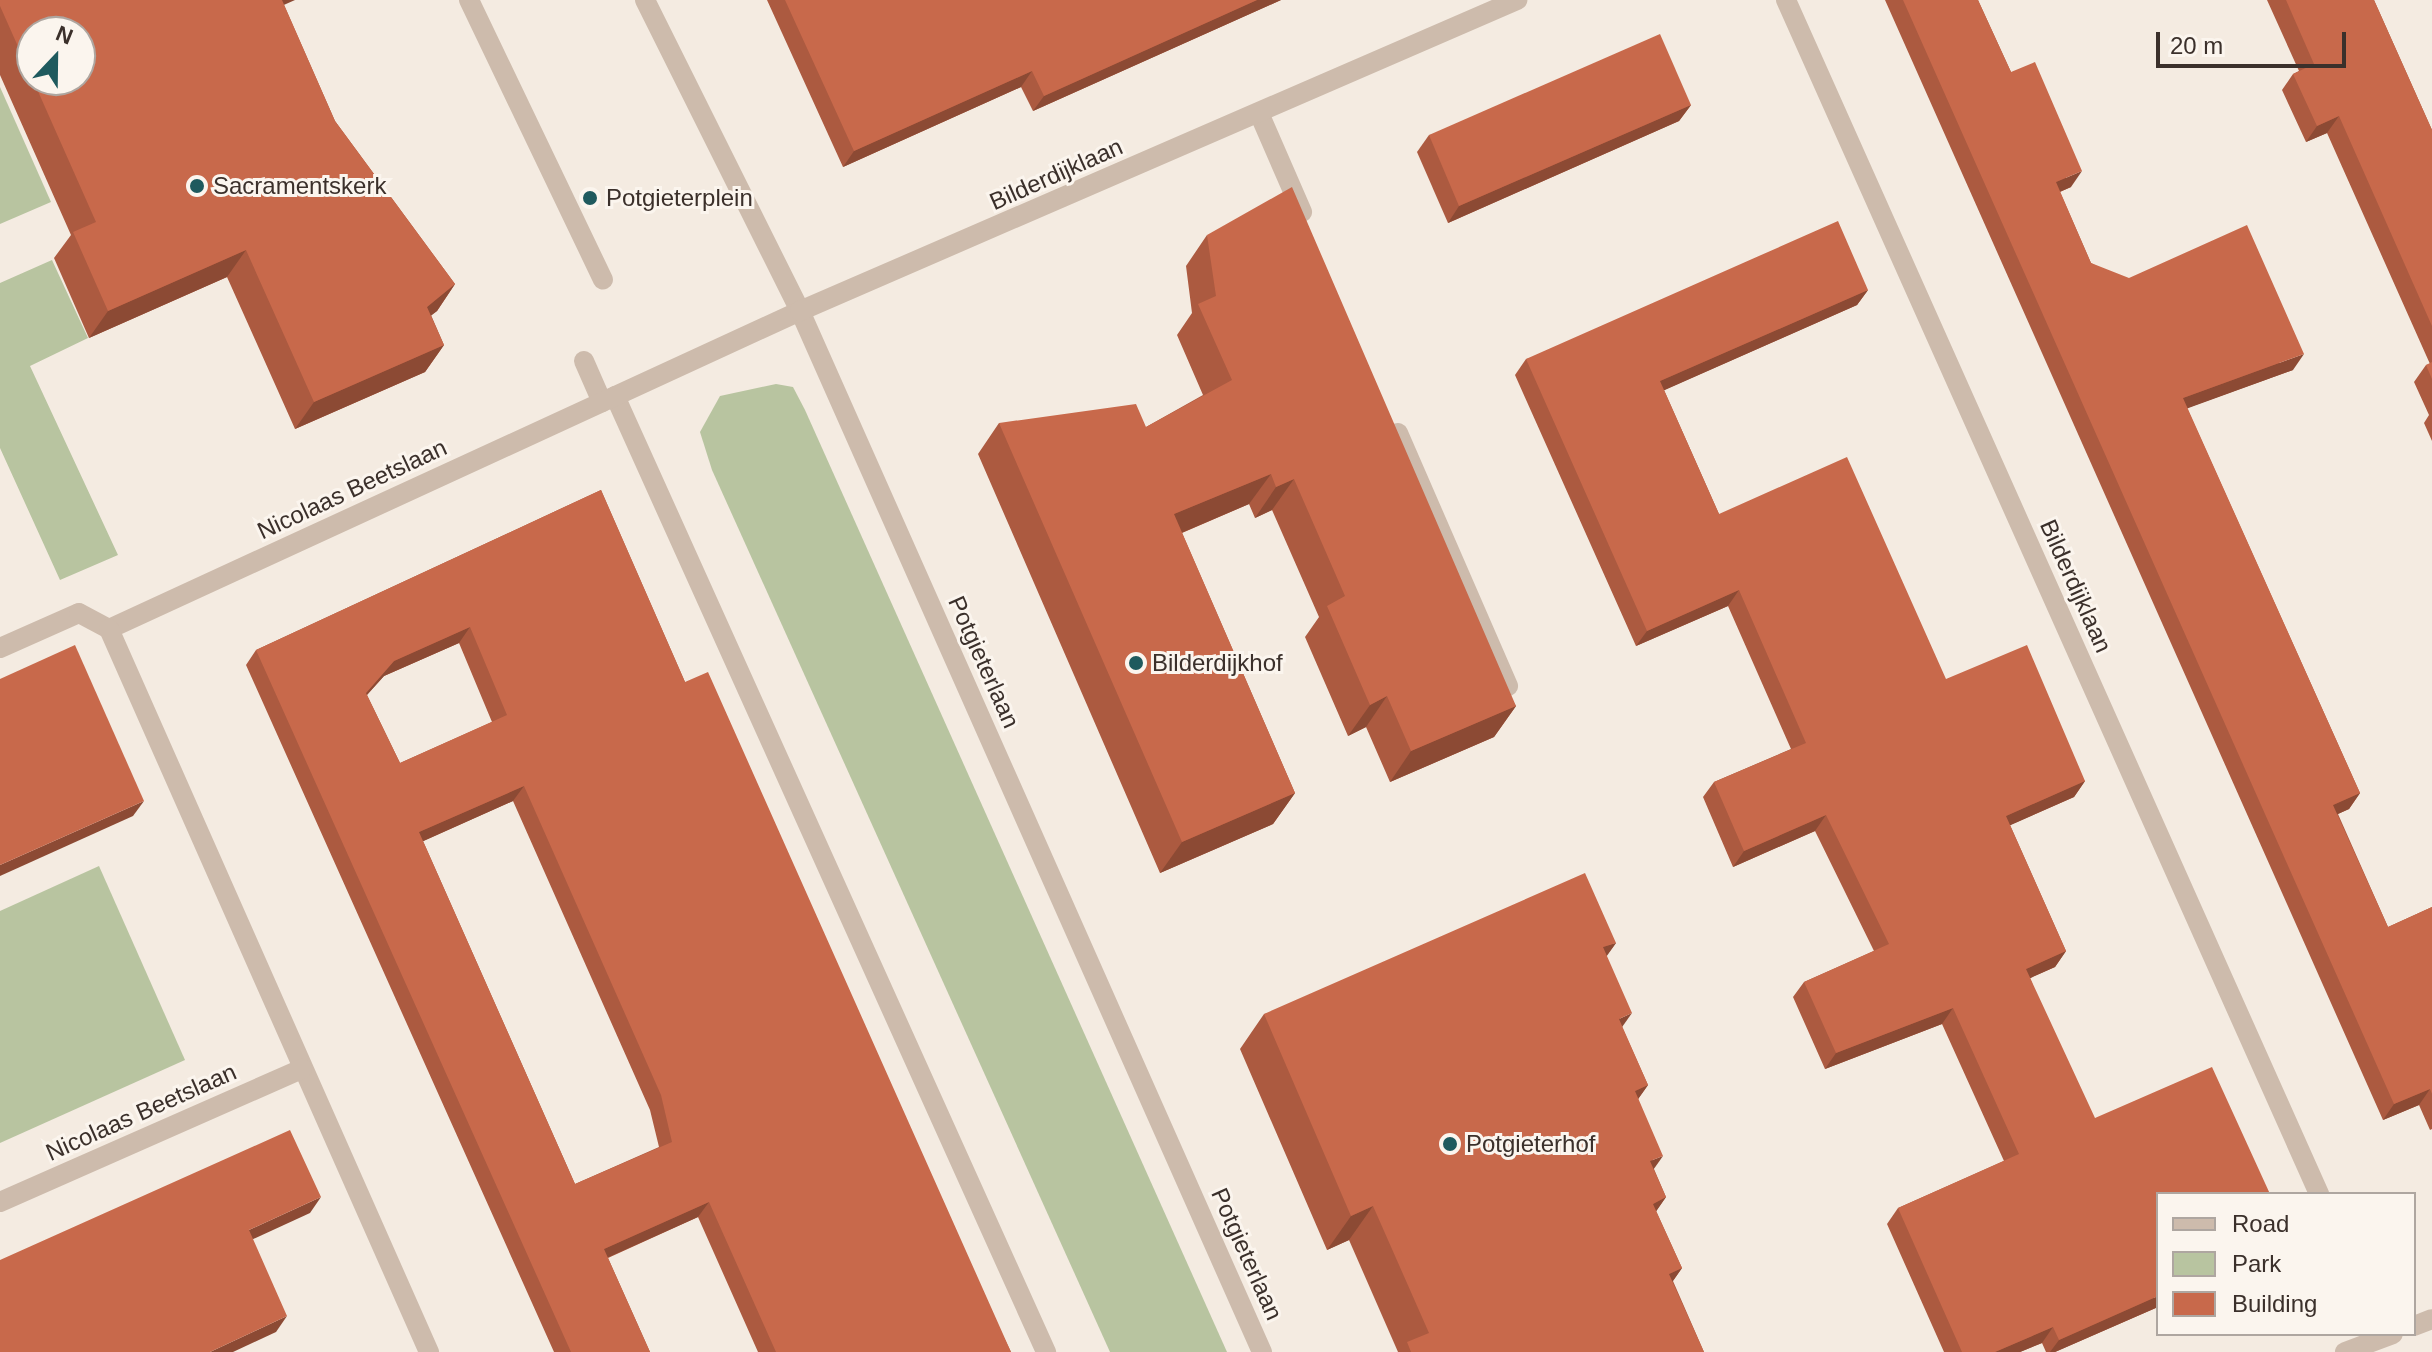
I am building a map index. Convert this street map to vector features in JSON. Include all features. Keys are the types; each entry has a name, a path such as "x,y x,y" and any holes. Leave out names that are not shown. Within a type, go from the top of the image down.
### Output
{"street":[{"path":"469,0 603,280"},
{"name":"Potgieterlaan","path":"645,0 800,311 1262,1352"},
{"name":"Bilderdijklaan","path":"609,399 800,311 1517,0"},
{"name":"Bilderdijklaan","path":"1786,0 2318,1192"},
{"path":"1259,113 1309,228"},
{"path":"584,361 609,399 1046,1352"},
{"name":"Nicolaas Beetslaan","path":"109,629 609,399"},
{"path":"1390,414 1508,686"},
{"path":"0,648 79,613 109,629 429,1352"},
{"name":"Nicolaas Beetslaan","path":"0,1202 302,1069"},
{"path":"2345,1352 2386,1339"}],"green space":[{"path":"0,87 51,202 0,224"},
{"path":"52,260 88,338 30,366 118,555 60,580 0,448 0,283"},
{"path":"776,384 793,387 805,410 1227,1352 1110,1352 712,470 700,432 720,396"},
{"path":"99,866 185,1060 0,1143 0,911"}],"building":[{"name":"Sacramentskerk","path":"0,0 282,0 335,121 455,284 427,307 444,345 314,402 246,250 108,311 73,232 96,222 40,96 96,96 96,16 16,16 16,42"},
{"path":"785,0 1257,0 1044,96 1032,71 854,151"},
{"path":"1903,0 1978,0 2011,72 2035,62 2082,171 2056,182 2091,263 2129,278 2247,225 2304,354 2183,398 2360,793 2333,805 2388,927 2432,907 2432,1094 2430,1089 2394,1104"},
{"path":"2286,0 2374,0 2432,130 2432,326 2339,116 2317,126 2293,74 2314,64"},
{"path":"1660,34 1691,105 1459,206 1429,135"},
{"path":"1292,187 1516,706 1411,751 1387,696 1370,705 1327,606 1345,596 1294,479 1276,487 1271,474 1174,514 1295,793 1182,842 999,423 1136,404 1146,427 1232,380 1198,304 1216,296 1207,235"},
{"path":"1838,221 1868,290 1660,381 1719,514 1847,457 1946,679 2027,645 2085,781 2006,816 2066,951 2026,969 2095,1118 2212,1067 2269,1192 2156,1192 2156,1297 2059,1340 2053,1327 1995,1352 1962,1352 1898,1208 2019,1154 1953,1008 1836,1053 1804,982 1889,944 1826,815 1744,851 1714,782 1806,743 1739,590 1647,631 1526,359"},
{"path":"2432,362 2432,379 2426,365"},
{"path":"601,490 685,682 708,672 1011,1352 776,1352 709,1202 604,1249 650,1352 571,1352 256,650","holes":["470,627 507,715 400,763 366,693 394,661","524,786 661,1095 672,1142 575,1184 419,832"]},
{"path":"75,645 144,801 0,865 0,679"},
{"name":"Potgieterhof","path":"1585,873 1616,943 1603,947 1632,1013 1619,1019 1648,1085 1635,1091 1663,1156 1650,1161 1666,1197 1653,1204 1682,1268 1669,1274 1704,1352 1411,1352 1407,1342 1429,1333 1373,1206 1351,1216 1264,1014"},
{"path":"290,1130 321,1197 249,1230 287,1316 210,1352 0,1352 0,1260"}],"place":[{"name":"Sacramentskerk","path":"197,186"},
{"name":"Potgieterplein","path":"590,198"},
{"name":"Bilderdijkhof","path":"1136,663"},
{"name":"Potgieterhof","path":"1450,1144"}]}
